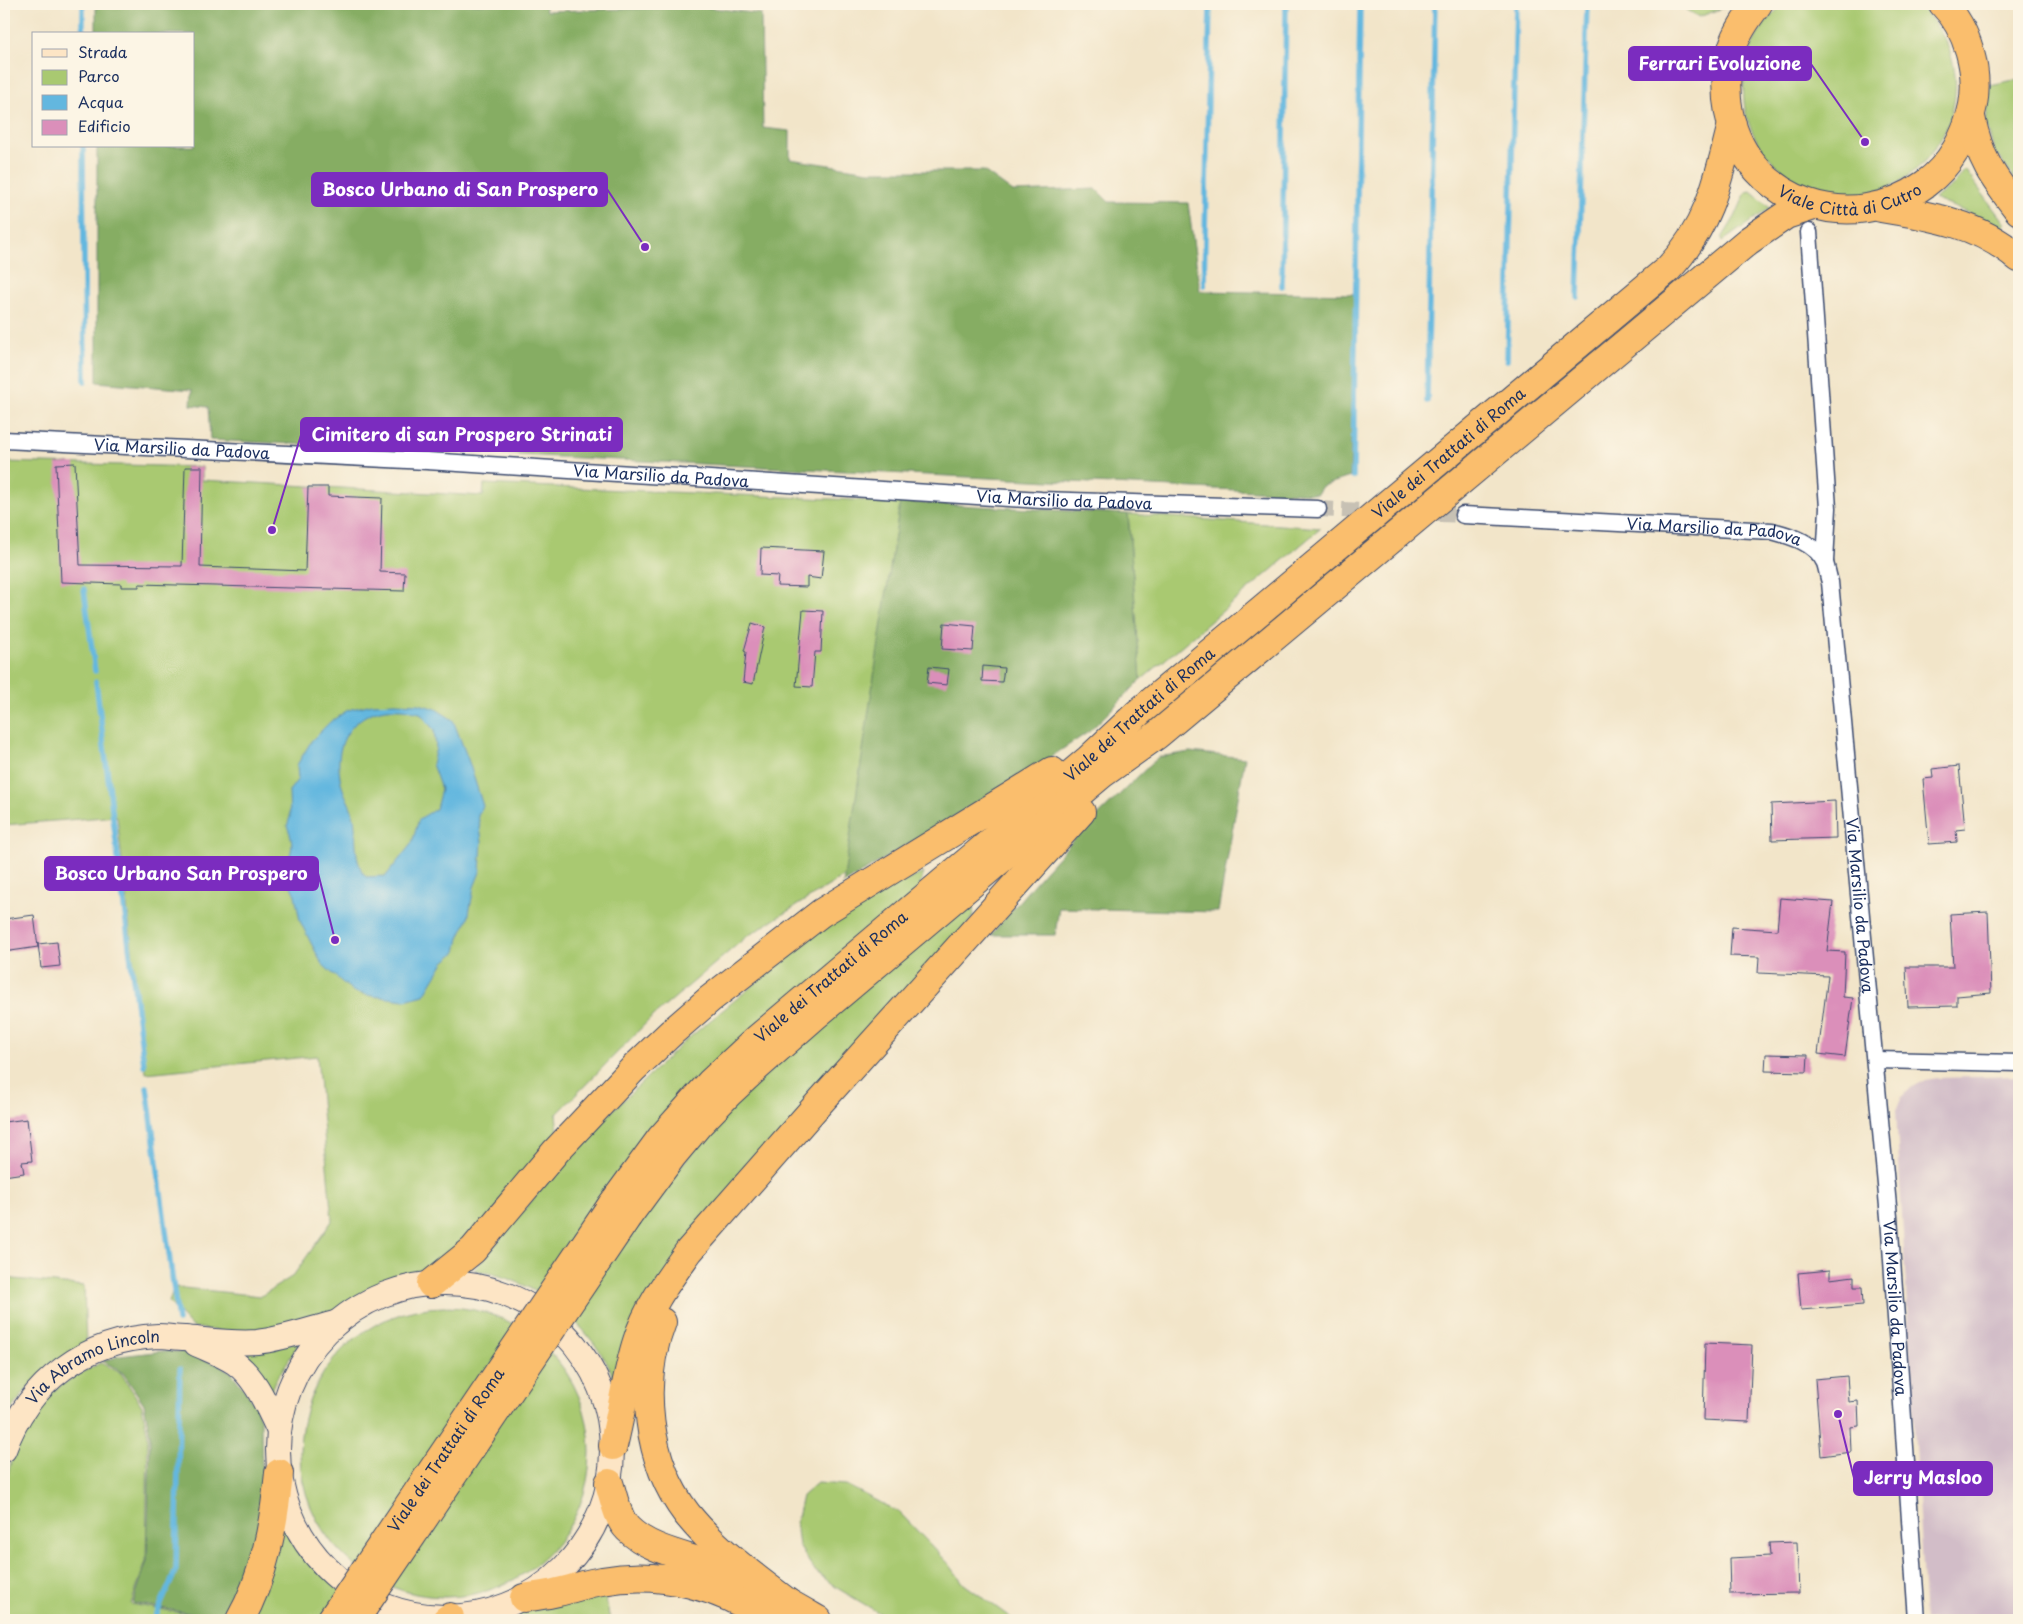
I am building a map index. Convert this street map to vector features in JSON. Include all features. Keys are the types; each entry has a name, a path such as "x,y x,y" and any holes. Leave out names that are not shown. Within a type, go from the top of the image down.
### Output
{"highway":[{"name":"Viale Città di Cutro","path":"1758,4 1742,25 1728,66 1727,99 1732,124 1746,154 1763,175 1778,188 1814,206 1845,211 1877,208 1909,196 1936,176 1957,149 1970,117 1974,98 1972,59 1966,40 1957,23 1942,4"},
{"path":"1970,117 1976,142 1983,159 1991,174 2019,211"},
{"name":"Viale dei Trattati di Roma","path":"355,1620 619,1211 661,1138 727,1066 1088,759 1138,713 1668,269 1681,255 1706,216 1732,124"},
{"name":"Viale dei Trattati di Roma","path":"331,1620 619,1211 728,1094 816,1015 1102,774 1157,735 1748,240 1786,216 1814,206"},
{"path":"1877,208 1923,214 1957,222 2008,248 2019,258"},
{"path":"431,1284 473,1250 556,1151 634,1068 710,999 821,913 1028,787 1138,713"},
{"path":"613,1446 631,1360 638,1338 661,1290 689,1251 1057,838 1157,735"},
{"path":"778,1611 688,1514 676,1497 660,1462 652,1429 649,1404 652,1354 670,1305 694,1264 750,1194 780,1150"},
{"path":"240,1620 249,1604 259,1578 276,1510 280,1473"},
{"path":"609,1483 620,1517 627,1528 638,1537 654,1545 716,1567 778,1611"},
{"path":"524,1598 558,1592 603,1580 661,1577 713,1590 747,1605 818,1620"}],"street":[{"path":"1809,232 1828,508 1825,561"},
{"name":"Via Marsilio da Padova","path":"4,440 436,462 1041,500 1318,509"},
{"name":"Via Marsilio da Padova","path":"1463,515 1772,531 1795,537 1810,545 1825,561 1830,582 1889,1217 1917,1620"},
{"path":"1875,1060 2019,1063"},
{"path":"431,1284 465,1284 498,1292 529,1306 557,1326 580,1351 597,1380 608,1412 613,1446 609,1483 598,1518 579,1550 554,1577 524,1598 488,1612 448,1619 398,1611 366,1597 337,1578 313,1552 299,1530 288,1507 280,1473 278,1452 279,1431 289,1390 299,1370 315,1347 340,1321 373,1300 411,1287 431,1284"},
{"name":"Via Abramo Lincoln","path":"4,1450 18,1420 34,1396 48,1380 66,1366 112,1344 160,1336 257,1342 280,1338 340,1321"},
{"name":"Via Abramo Lincoln","path":"183,1338 219,1354 245,1372 255,1385 279,1431"}],"shaded area":[{"path":"2019,1076 2019,1620 1925,1620 1896,1110 1902,1097 1912,1087 1925,1080"}],"green space":[{"path":"96,4 545,4 546,11 704,7 761,14 763,128 790,131 790,159 869,171 984,171 1013,192 1096,189 1109,202 1188,203 1200,291 1355,294 1350,477 1322,486 1317,494 210,440 208,407 191,405 192,390 97,382 97,148 195,148 195,32 96,32"},
{"path":"1682,4 1733,4 1699,17 1686,10"},
{"path":"1784,4 1917,4 1946,42 1956,83 1949,122 1929,156 1899,182 1862,195 1822,192 1781,169 1761,147 1751,129 1745,111 1744,87 1747,60 1757,35"},
{"path":"2019,79 2019,185 1994,151 1986,122 1990,85"},
{"path":"1965,170 2005,224 2003,227 1934,199 1954,184"},
{"path":"1751,191 1770,208 1723,241 1722,238 1735,217 1746,192"},
{"path":"4,462 202,467 202,480 483,496 484,484 900,502 846,875 746,937 650,1019 556,1115 558,1132 485,1222 436,1264 420,1271 378,1283 344,1303 331,1314 253,1336 192,1327 169,1302 174,1287 261,1296 293,1276 332,1221 317,1056 146,1073 117,816 4,825"},
{"path":"900,502 1128,514 1141,680 1090,731 1043,762 843,884"},
{"path":"1128,514 1321,528 1141,680"},
{"path":"1190,752 1245,758 1218,912 1059,908 1055,935 991,935 1076,837 1158,757"},
{"path":"924,873 919,888 607,1231 630,1237 678,1169 733,1104 887,968 964,909 973,908 974,916 763,1155 616,1383 605,1359 588,1336 561,1309 546,1298 512,1280 474,1270 564,1162 607,1116 684,1042 824,927 865,900"},
{"path":"4,1278 84,1286 86,1345 30,1385 4,1421"},
{"path":"459,1307 487,1313 514,1324 548,1349 566,1371 579,1396 588,1424 590,1452 588,1480 579,1508 566,1533 548,1555 526,1573 501,1586 473,1595 431,1597 403,1591 376,1580 342,1555 324,1533 311,1508 302,1480 300,1438 306,1410 317,1383 342,1349 364,1331 389,1318 417,1309"},
{"path":"301,1341 277,1378 270,1395 240,1358 242,1352"},
{"path":"163,1351 183,1352 217,1364 231,1372 255,1404 261,1421 263,1513 257,1551 227,1620 133,1603 147,1561 150,1436 144,1404 123,1373 103,1361 120,1356"},
{"path":"101,1363 121,1373 142,1406 148,1436 146,1561 131,1604 220,1620 4,1620 4,1500 13,1455 26,1426 44,1400 66,1382"},
{"path":"817,1483 846,1485 900,1513 949,1564 964,1584 1014,1620 891,1620 837,1588 814,1570 799,1546 796,1522 802,1496"},
{"path":"283,1512 307,1552 335,1582 352,1595 371,1605 415,1620 249,1620"},
{"path":"603,1585 610,1620 473,1620 508,1611 526,1603"}],"water":[{"path":"372,704 419,704 436,709 453,720 483,806 478,815 482,841 480,872 474,887 468,919 459,938 456,952 444,962 424,995 405,1000 354,992 322,964 300,921 295,895 284,871 292,844 287,826 290,817 289,791 298,779 297,765 312,740 330,722 348,710","holes":["389,709 403,709 420,713 434,730 436,748 432,764 441,789 436,809 419,819 412,843 386,876 366,877 357,857 353,814 341,782 339,770 341,747 351,728 369,714"]}],"building":[{"path":"75,463 80,565 182,566 185,467 202,467 200,567 305,571 308,487 328,487 328,496 382,498 380,572 405,573 404,591 139,584 139,587 121,587 121,584 61,582 56,464"},
{"path":"761,548 824,551 821,579 807,577 807,587 777,586 778,576 760,575"},
{"path":"803,610 823,611 821,652 815,652 812,687 796,686"},
{"path":"752,623 765,627 753,684 743,682 746,652 744,651"},
{"path":"944,623 975,626 973,651 942,649"},
{"path":"983,666 1004,668 1002,682 982,681"},
{"path":"929,667 949,669 947,685 927,683"},
{"path":"1959,766 1965,829 1956,830 1957,842 1929,844 1923,779 1933,778 1932,769"},
{"path":"1835,801 1836,838 1772,840 1771,804"},
{"path":"1780,898 1833,902 1827,951 1845,952 1843,997 1853,998 1845,1057 1818,1054 1828,976 1758,973 1759,957 1730,956 1732,927 1777,930"},
{"path":"1988,912 1991,993 1957,996 1957,1006 1908,1007 1906,967 1953,967 1950,914"},
{"path":"34,915 38,947 4,952 4,919"},
{"path":"57,942 60,966 41,968 38,944"},
{"path":"1766,1054 1808,1055 1807,1072 1765,1071"},
{"path":"27,1119 32,1161 22,1162 24,1173 4,1176 4,1122"},
{"path":"1830,1270 1830,1279 1854,1276 1854,1287 1862,1287 1863,1305 1801,1310 1798,1273"},
{"path":"1705,1343 1752,1345 1749,1422 1703,1420"},
{"path":"1847,1376 1849,1402 1858,1401 1859,1426 1850,1427 1851,1452 1821,1456 1815,1379"},
{"path":"1797,1542 1799,1593 1730,1594 1729,1558 1770,1556 1769,1543"}],"waterway":[{"path":"83,4 83,32"},
{"path":"1204,285 1210,4"},
{"path":"1282,286 1286,4"},
{"path":"1353,477 1360,4"},
{"path":"1427,401 1435,4"},
{"path":"1507,360 1516,4"},
{"path":"1578,297 1587,4"},
{"path":"83,148 85,381"},
{"path":"84,589 95,671"},
{"path":"96,682 144,1065"},
{"path":"147,1087 178,1321"},
{"path":"154,1620 176,1570 180,1369"}],"tunnel":[{"path":"1318,509 1463,515"}],"place":[{"name":"Ferrari Evoluzione","path":"1865,142"},
{"name":"Bosco Urbano di San Prospero","path":"645,247"},
{"name":"Cimitero di san Prospero Strinati","path":"272,530"},
{"name":"Bosco Urbano San Prospero","path":"335,940"},
{"name":"Jerry Masloo","path":"1838,1414"}]}
